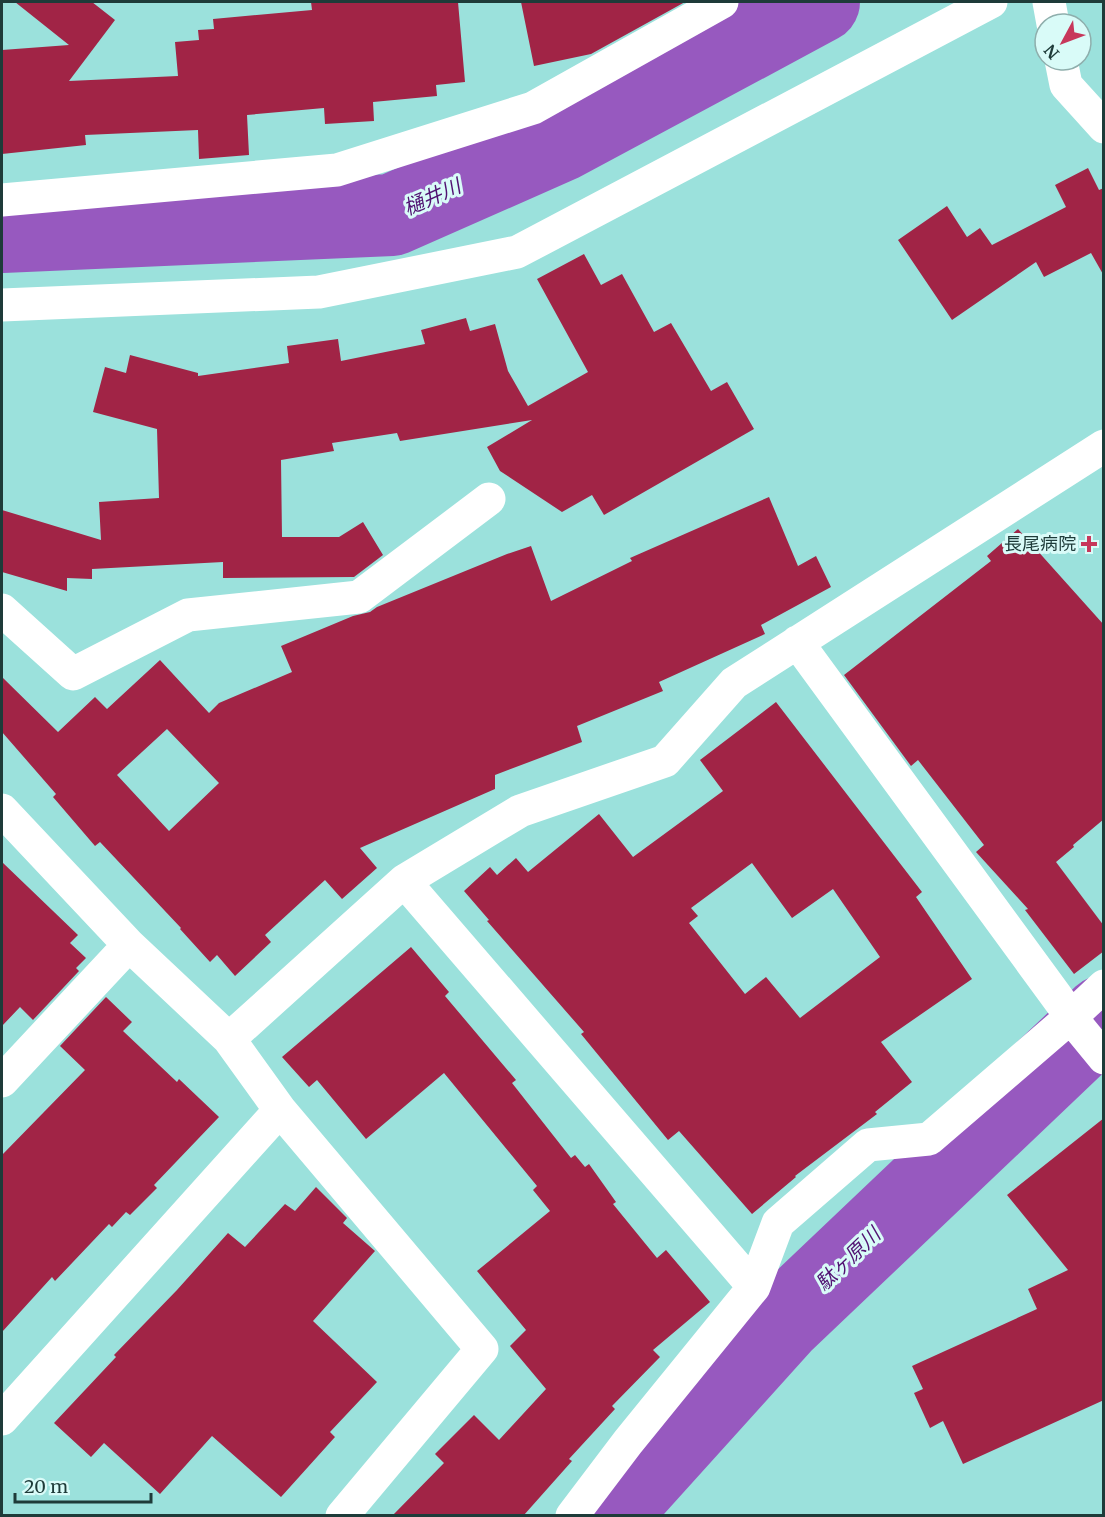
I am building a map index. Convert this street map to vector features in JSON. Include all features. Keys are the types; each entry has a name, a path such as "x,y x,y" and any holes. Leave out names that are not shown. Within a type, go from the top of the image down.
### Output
{"street":[{"path":"2,200 337,170 533,108 722,2"},
{"path":"2,304 319,292 517,252 991,2"},
{"path":"1064,72 1066,84 1104,127"},
{"path":"229,1039 404,881 520,811 665,761 734,683 1104,446"},
{"path":"2,610 73,674 188,615 359,597 489,499"},
{"path":"797,642 1104,1058"},
{"path":"2,810 129,945 229,1039 280,1110 482,1349 342,1515"},
{"path":"404,881 754,1287"},
{"path":"2,1081 129,945"},
{"path":"572,1515 754,1287 778,1223 868,1145 929,1139 1076,1023 1104,986"},
{"path":"2,1419 280,1110"}],"building":[{"path":"15,2 92,2 115,20 69,81 178,76 175,42 199,40 198,30 214,29 213,19 312,10 311,2 458,2 465,82 436,85 437,96 373,102 374,121 325,124 324,108 247,115 249,155 199,159 198,130 85,135 86,145 2,154 2,50 69,45"},
{"path":"521,2 685,2 591,54 534,66"},
{"path":"1088,168 1099,190 1104,188 1104,276 1091,253 1044,277 1036,262 952,320 898,240 947,206 967,237 980,228 992,245 1066,207 1055,185"},
{"path":"584,254 601,285 622,274 654,332 671,323 711,391 727,382 754,429 604,515 592,495 562,512 500,471 487,447 532,420 400,441 397,433 332,443 334,451 281,460 282,537 339,537 363,522 383,555 354,577 223,578 223,562 92,569 92,579 67,578 67,591 2,572 2,510 101,540 99,502 159,498 157,429 93,412 105,367 126,373 130,355 198,373 198,376 289,363 287,346 338,339 341,361 425,344 421,330 466,318 470,331 495,324 508,371 528,406 588,372 537,279"},
{"path":"769,497 798,566 816,556 831,587 761,625 765,634 659,682 663,691 577,726 582,742 495,775 495,789 360,848 377,868 342,899 325,880 265,935 271,942 235,976 217,955 210,962 100,842 95,846 53,797 56,794 2,732 2,677 58,732 95,697 107,709 160,660 209,713 219,703 292,672 281,646 353,616 370,612 377,607 507,554 531,546 551,601 632,561 630,558","holes":["167,729 219,783 169,831 117,775"]},
{"path":"1018,529 1104,625 1104,819 1056,862 1104,926 1104,951 1074,974 1025,910 1028,909 976,852 984,845 918,760 911,766 844,675 991,561 987,556"},
{"path":"776,702 922,892 916,897 972,979 881,1042 912,1082 875,1112 877,1114 795,1176 752,1214 679,1131 668,1140 581,1034 584,1032 487,921 489,920 464,891 490,867 497,875 516,858 528,872 599,814 633,857 723,791 700,760","holes":["752,863 792,918 833,889 880,957 800,1018 766,977 745,994 689,923 698,916 691,908"]},
{"path":"2,862 78,935 70,943 86,958 76,968 79,971 33,1020 20,1007 2,1026"},
{"path":"411,947 449,992 445,996 516,1080 512,1083 571,1158 575,1155 585,1167 589,1164 616,1202 613,1204 657,1258 666,1250 710,1302 653,1350 660,1357 612,1406 615,1409 569,1459 572,1461 524,1515 393,1515 444,1463 435,1454 474,1415 499,1440 546,1389 510,1346 526,1330 477,1271 550,1211 533,1190 537,1186 444,1073 366,1139 317,1080 309,1087 282,1057"},
{"path":"106,997 132,1022 123,1031 177,1082 179,1079 219,1117 154,1185 157,1188 130,1215 126,1212 112,1227 109,1224 55,1281 52,1277 2,1332 2,1155 85,1070 60,1046"},
{"path":"1104,1118 1104,1400 963,1464 943,1421 930,1428 914,1393 923,1389 912,1366 1037,1309 1028,1289 1068,1270 1007,1195"},
{"path":"316,1187 347,1218 343,1223 375,1251 313,1321 377,1382 330,1432 335,1437 281,1497 212,1436 160,1494 104,1443 91,1457 54,1423 228,1233 245,1247 285,1204 295,1211"}],"waterway":[{"name":"樋井川","path":"2,232 392,215 562,140 819,2"},
{"name":"駄ヶ原川","path":"607,1516 782,1322 1104,1016"}],"place":[{"name":"長尾病院","path":"1089,544"}]}
